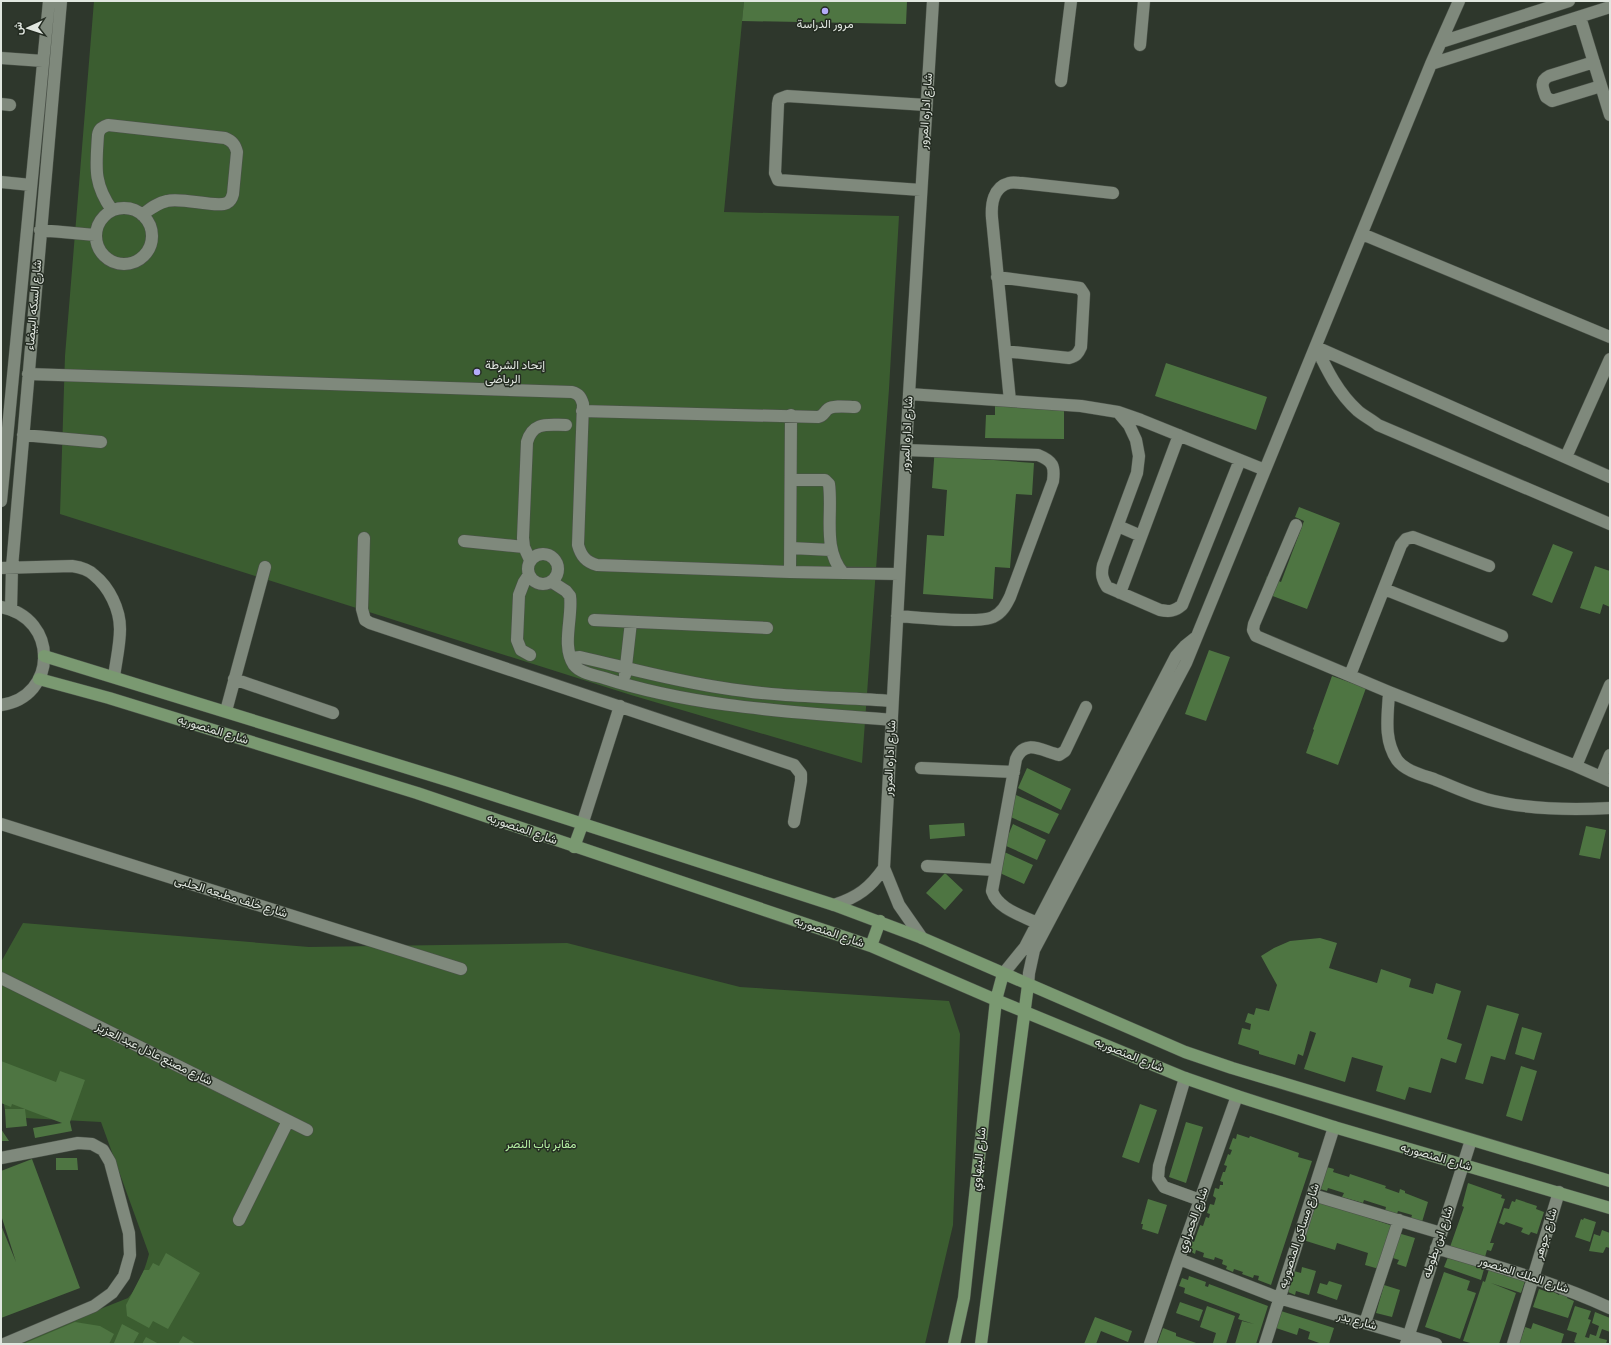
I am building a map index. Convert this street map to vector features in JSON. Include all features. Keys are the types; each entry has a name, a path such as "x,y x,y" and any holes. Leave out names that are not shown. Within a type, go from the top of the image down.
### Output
{"main road":[{"name":"شارع المنصوريه","path":"44,656 453,782 582,825 834,905 922,938 1002,974 1185,1052 1610,1181"},
{"path":"109,698 114,677"},
{"name":"شارع المنصوريه","path":"39,679 109,698 416,793 871,946 1024,1012 1185,1078 1237,1096 1334,1127 1610,1208"},
{"path":"218,732 226,711"},
{"path":"574,847 582,825"},
{"path":"871,946 880,921"},
{"name":"شارع البنهاوي","path":"954,1344 964,1298 996,1000 1002,974"},
{"path":"981,1344 1028,985"}],"street":[{"name":"شارع السكه البيضاء","path":"1,501 7,377 31,185 49,1"},
{"name":"شارع السكه البيضاء","path":"6,608 6,567 23,436 61,1"},
{"name":"شارع اداره المرور","path":"922,938 899,905 884,868 892,701 932,1"},
{"path":"1061,81 1071,1"},
{"path":"1140,45 1144,1"},
{"path":"1028,985 1034,950 1183,669 1195,638 1205,619 1431,64 1459,1"},
{"path":"1441,42 1569,1"},
{"path":"1431,64 1610,7"},
{"path":"1580,17 1610,114"},
{"path":"1,58 43,61"},
{"path":"1594,62 1549,76 1545,78 1542,86 1546,98 1552,101 1601,86"},
{"path":"921,190 778,180 775,173 778,104 779,100 787,96 926,105"},
{"path":"112,210 104,198 96,171 98,135 99,130 103,126 108,125 225,138 231,140 235,145 237,152 233,194 231,200 226,204 182,200 168,201 154,206 142,215"},
{"path":"1,182 31,185"},
{"path":"1010,401 991,204 996,191 1008,183 1022,183 1112,193"},
{"path":"123,208 133,209 142,215 149,223 152,233 152,244 147,253 140,260 130,265 120,265 109,262 102,255 96,245 95,235 98,224 104,216 112,210 123,208"},
{"path":"40,230 95,235"},
{"path":"1362,234 1610,337"},
{"path":"997,277 1080,288 1084,294 1085,301 1081,348 1079,353 1075,356 1069,358 1005,351"},
{"path":"1316,348 1610,477"},
{"path":"1316,348 1327,371 1340,392 1358,411 1378,425 1610,524"},
{"path":"1566,457 1610,359"},
{"path":"28,374 572,392 578,394 582,398 578,544 580,552 590,563 597,565 790,572 900,574"},
{"path":"909,394 1081,406 1118,412 1265,470"},
{"path":"582,411 821,416 832,408 855,407"},
{"path":"1118,412 1129,424 1136,440 1139,456 1137,473 1101,573 1103,581 1107,587 1160,610 1168,612 1176,610 1182,605 1240,460"},
{"path":"790,572 791,415"},
{"path":"530,560 524,547 527,442 533,429 540,425 566,425"},
{"path":"1120,593 1178,435"},
{"path":"23,436 101,442"},
{"path":"897,616 979,620 993,618 1004,609 1010,597 1053,482 1054,470 1049,459 1038,455 906,450"},
{"path":"791,480 825,480 829,484 831,550 835,563 843,573"},
{"path":"1296,525 1254,624 1253,630 1256,636 1389,692 1576,766 1605,779 1610,755"},
{"path":"1118,526 1142,536"},
{"path":"1350,675 1401,545 1406,539 1414,537 1490,566"},
{"path":"364,538 362,609 365,620 370,623 794,765 801,774 794,822"},
{"path":"464,541 524,547"},
{"path":"790,548 831,550"},
{"path":"541,554 548,554 554,558 558,570 556,577 552,582 545,585 539,584 528,576 527,568 530,560 535,555 541,554"},
{"path":"6,567 72,566 94,574 107,588 119,616 120,628 114,677"},
{"path":"226,711 265,567"},
{"path":"528,576 519,595 517,640 520,650 530,655"},
{"path":"552,582 566,591 570,596 568,645 573,664 578,669 623,685 673,695 773,711 892,720"},
{"path":"1384,589 1502,636"},
{"path":"1,705 8,704 21,698 31,690 39,679 43,668 44,656 43,644 31,623 22,615 6,608"},
{"path":"594,620 767,628"},
{"path":"623,685 631,622"},
{"path":"1002,974 1025,947 1169,668 1176,656 1195,638"},
{"path":"571,658 580,657 674,680 724,688 775,694 892,701"},
{"path":"234,679 333,713"},
{"path":"1576,766 1610,685"},
{"path":"1389,692 1387,730 1390,746 1398,761 1410,770 1485,799 1507,803 1552,807 1610,808"},
{"path":"582,825 620,706"},
{"path":"1037,923 1000,905 994,899 992,891 1016,759 1019,751 1026,747 1035,747 1059,754 1065,752 1086,707"},
{"path":"921,768 1014,772"},
{"name":"شارع خلف مطبعه الحلبى","path":"1,824 461,969"},
{"path":"927,866 995,870"},
{"path":"834,905 849,900 863,892 875,881 884,868"},
{"name":"شارع مصنع عادل عبد العزيز","path":"1,978 307,1130"},
{"path":"1185,1078 1159,1166 1158,1178 1164,1187 1200,1200"},
{"name":"شارع الحمراوي","path":"1150,1344 1237,1096"},
{"path":"239,1220 288,1121"},
{"name":"شارع مساكن المنصوريه","path":"1265,1344 1334,1127"},
{"name":"شارع ابن بطوطه","path":"1407,1340 1471,1140"},
{"path":"1,1158 78,1143 92,1144 103,1150 110,1162 129,1233 130,1255 124,1276 112,1293 94,1306 4,1344"},
{"name":"شارع جوهر","path":"1513,1344 1559,1192"},
{"path":"1313,1195 1441,1233"},
{"path":"1365,1323 1399,1220"},
{"name":"شارع الملك المنصور","path":"1436,1248 1533,1277 1582,1294 1610,1308"},
{"name":"شارع بدر","path":"1179,1259 1279,1298 1365,1323 1407,1340 1436,1344"}],"green space":[{"name":"إتحاد الشرطة الرياضى","path":"94,1 744,1 724,212 899,216 889,389 862,763 631,695 60,514 65,356"},
{"name":"مقابر باب النصر","path":"23,923 309,947 567,943 740,987 949,1001 960,1034 953,1225 925,1344 12,1344 128,1298 141,1277 149,1254 101,1122 6,1117 1,1086 1,962"}],"building":[{"name":"مرور الدراسة","path":"744,1 907,1 906,24 742,21"},
{"path":"1166,363 1267,397 1256,430 1155,396"},
{"path":"995,404 1064,405 1064,439 985,438 986,415 995,415"},
{"path":"935,446 952,457 1034,463 1032,495 1016,494 1010,568 995,567 993,599 923,594 927,535 944,536 947,490 932,488"},
{"path":"1299,507 1340,523 1307,609 1262,592 1267,576 1281,582 1304,521 1295,517"},
{"path":"1553,544 1573,552 1552,603 1532,595"},
{"path":"1595,566 1610,571 1610,607 1603,604 1600,614 1580,608"},
{"path":"1209,650 1230,657 1206,721 1185,714"},
{"path":"1332,676 1366,688 1338,765 1306,753"},
{"path":"1027,768 1071,789 1061,810 1018,788"},
{"path":"1016,795 1059,814 1049,834 1006,815"},
{"path":"964,823 965,836 930,839 929,825"},
{"path":"1013,824 1046,840 1037,860 1004,845"},
{"path":"1586,826 1606,830 1600,859 1579,855"},
{"path":"1000,850 1033,865 1024,884 991,869"},
{"path":"945,873 963,890 945,910 926,893"},
{"path":"1320,938 1337,943 1329,968 1377,983 1381,969 1411,979 1409,987 1433,994 1436,983 1461,991 1447,1039 1462,1044 1456,1063 1441,1058 1431,1093 1409,1087 1405,1100 1376,1091 1383,1066 1352,1057 1345,1082 1304,1069 1316,1033 1310,1031 1303,1056 1298,1054 1295,1065 1259,1054 1259,1051 1238,1044 1242,1028 1250,1030 1251,1024 1245,1022 1248,1013 1254,1015 1256,1008 1269,1011 1277,985 1261,956 1290,941"},
{"path":"1487,1005 1519,1014 1505,1060 1491,1056 1483,1084 1465,1079"},
{"path":"1522,1027 1542,1033 1534,1060 1515,1054"},
{"path":"1,1061 56,1082 60,1071 85,1080 70,1122 72,1131 35,1138 33,1128 62,1123 12,1104 11,1107 1,1103"},
{"path":"1521,1066 1537,1071 1522,1121 1506,1116"},
{"path":"1140,1104 1157,1110 1139,1163 1122,1157"},
{"path":"5,1109 25,1109 27,1126 6,1128"},
{"path":"1186,1122 1203,1127 1186,1183 1169,1177"},
{"path":"1,1129 9,1141 1,1141"},
{"path":"1237,1134 1249,1138 1250,1136 1299,1153 1298,1157 1312,1161 1271,1285 1258,1280 1259,1276 1254,1275 1253,1278 1234,1269 1233,1272 1226,1269 1227,1266 1222,1264 1223,1260 1215,1257 1214,1260 1203,1257 1204,1253 1196,1250 1195,1254 1188,1250 1191,1241 1194,1242 1200,1225 1203,1226 1206,1217 1209,1218 1210,1214 1207,1213 1210,1204 1214,1205 1216,1198 1213,1196 1215,1188 1219,1189 1220,1185 1223,1185 1223,1182 1220,1181 1227,1166 1224,1165 1228,1154 1230,1155 1232,1150 1229,1149 1233,1138 1236,1139"},
{"path":"56,1158 77,1158 78,1170 56,1170"},
{"path":"32,1159 80,1288 1,1318 1,1225 16,1262 1,1215 1,1171"},
{"path":"1323,1166 1334,1169 1333,1172 1349,1177 1350,1174 1386,1186 1385,1188 1399,1193 1400,1189 1405,1191 1405,1193 1428,1202 1422,1222 1411,1218 1412,1215 1398,1211 1397,1214 1385,1211 1386,1207 1364,1200 1363,1203 1342,1197 1344,1193 1328,1188 1327,1191 1317,1188"},
{"path":"1468,1183 1502,1195 1501,1198 1505,1199 1490,1243 1494,1243 1491,1251 1487,1250 1485,1257 1450,1247 1464,1207 1462,1206"},
{"path":"1148,1199 1167,1205 1158,1234 1142,1229 1143,1224 1141,1224"},
{"path":"1516,1199 1537,1206 1536,1209 1544,1212 1537,1234 1531,1232 1529,1235 1521,1232 1523,1228 1506,1222 1504,1225 1499,1223 1504,1208 1509,1209 1512,1201 1515,1202"},
{"path":"1316,1200 1393,1226 1379,1269 1365,1265 1368,1253 1337,1243 1335,1250 1303,1240"},
{"path":"1584,1218 1596,1222 1590,1242 1575,1237 1581,1219 1583,1220"},
{"path":"1602,1230 1610,1233 1610,1248 1606,1247 1603,1253 1589,1251 1594,1234 1600,1236"},
{"path":"1398,1233 1415,1238 1406,1267 1397,1264 1399,1260 1390,1257"},
{"path":"166,1253 200,1273 168,1329 153,1321 149,1328 127,1316 126,1305 144,1270 149,1270 153,1263 159,1266"},
{"path":"1448,1257 1484,1269 1481,1280 1444,1267"},
{"path":"1302,1267 1316,1271 1309,1295 1296,1291 1295,1295 1288,1292 1294,1271 1301,1273"},
{"path":"1489,1269 1525,1281 1521,1293 1491,1283 1516,1293 1499,1344 1474,1344 1463,1341 1483,1281 1485,1282"},
{"path":"1444,1272 1470,1281 1467,1290 1476,1293 1460,1339 1425,1327"},
{"path":"1189,1276 1206,1282 1205,1286 1208,1287 1209,1284 1268,1306 1256,1344 1235,1344 1242,1321 1254,1324 1238,1319 1240,1314 1184,1293 1185,1288 1179,1286 1182,1278 1188,1280"},
{"path":"1329,1281 1342,1285 1337,1300 1317,1293 1320,1283 1327,1285"},
{"path":"1384,1285 1400,1290 1392,1317 1376,1313"},
{"path":"1546,1288 1559,1295 1560,1293 1568,1296 1567,1298 1574,1301 1568,1318 1533,1307 1539,1289 1545,1291"},
{"path":"1180,1302 1203,1310 1199,1321 1176,1313"},
{"path":"1207,1306 1235,1316 1226,1344 1213,1343 1216,1333 1200,1327"},
{"path":"1575,1306 1591,1311 1588,1319 1591,1320 1585,1337 1589,1338 1590,1334 1596,1336 1599,1326 1592,1323 1595,1312 1610,1318 1610,1332 1602,1329 1599,1338 1607,1340 1606,1344 1579,1344 1574,1342 1577,1333 1567,1330"},
{"path":"1281,1311 1334,1328 1329,1344 1322,1344 1308,1339 1310,1332 1299,1328 1297,1335 1276,1328"},
{"path":"1095,1317 1132,1331 1128,1342 1101,1331 1096,1344 1084,1344"},
{"path":"75,1322 100,1326 114,1334 109,1344 23,1344"},
{"path":"1533,1323 1564,1334 1561,1344 1519,1344 1525,1327 1531,1329"},
{"path":"122,1324 139,1333 133,1344 114,1343"},
{"path":"1163,1328 1176,1333 1176,1336 1199,1344 1157,1344"},
{"path":"183,1336 196,1344 178,1344"},
{"path":"146,1337 159,1344 142,1344"}],"place":[{"name":"مرور الدراسة","path":"825,11"},
{"name":"إتحاد الشرطة الرياضى","path":"477,372"}]}
